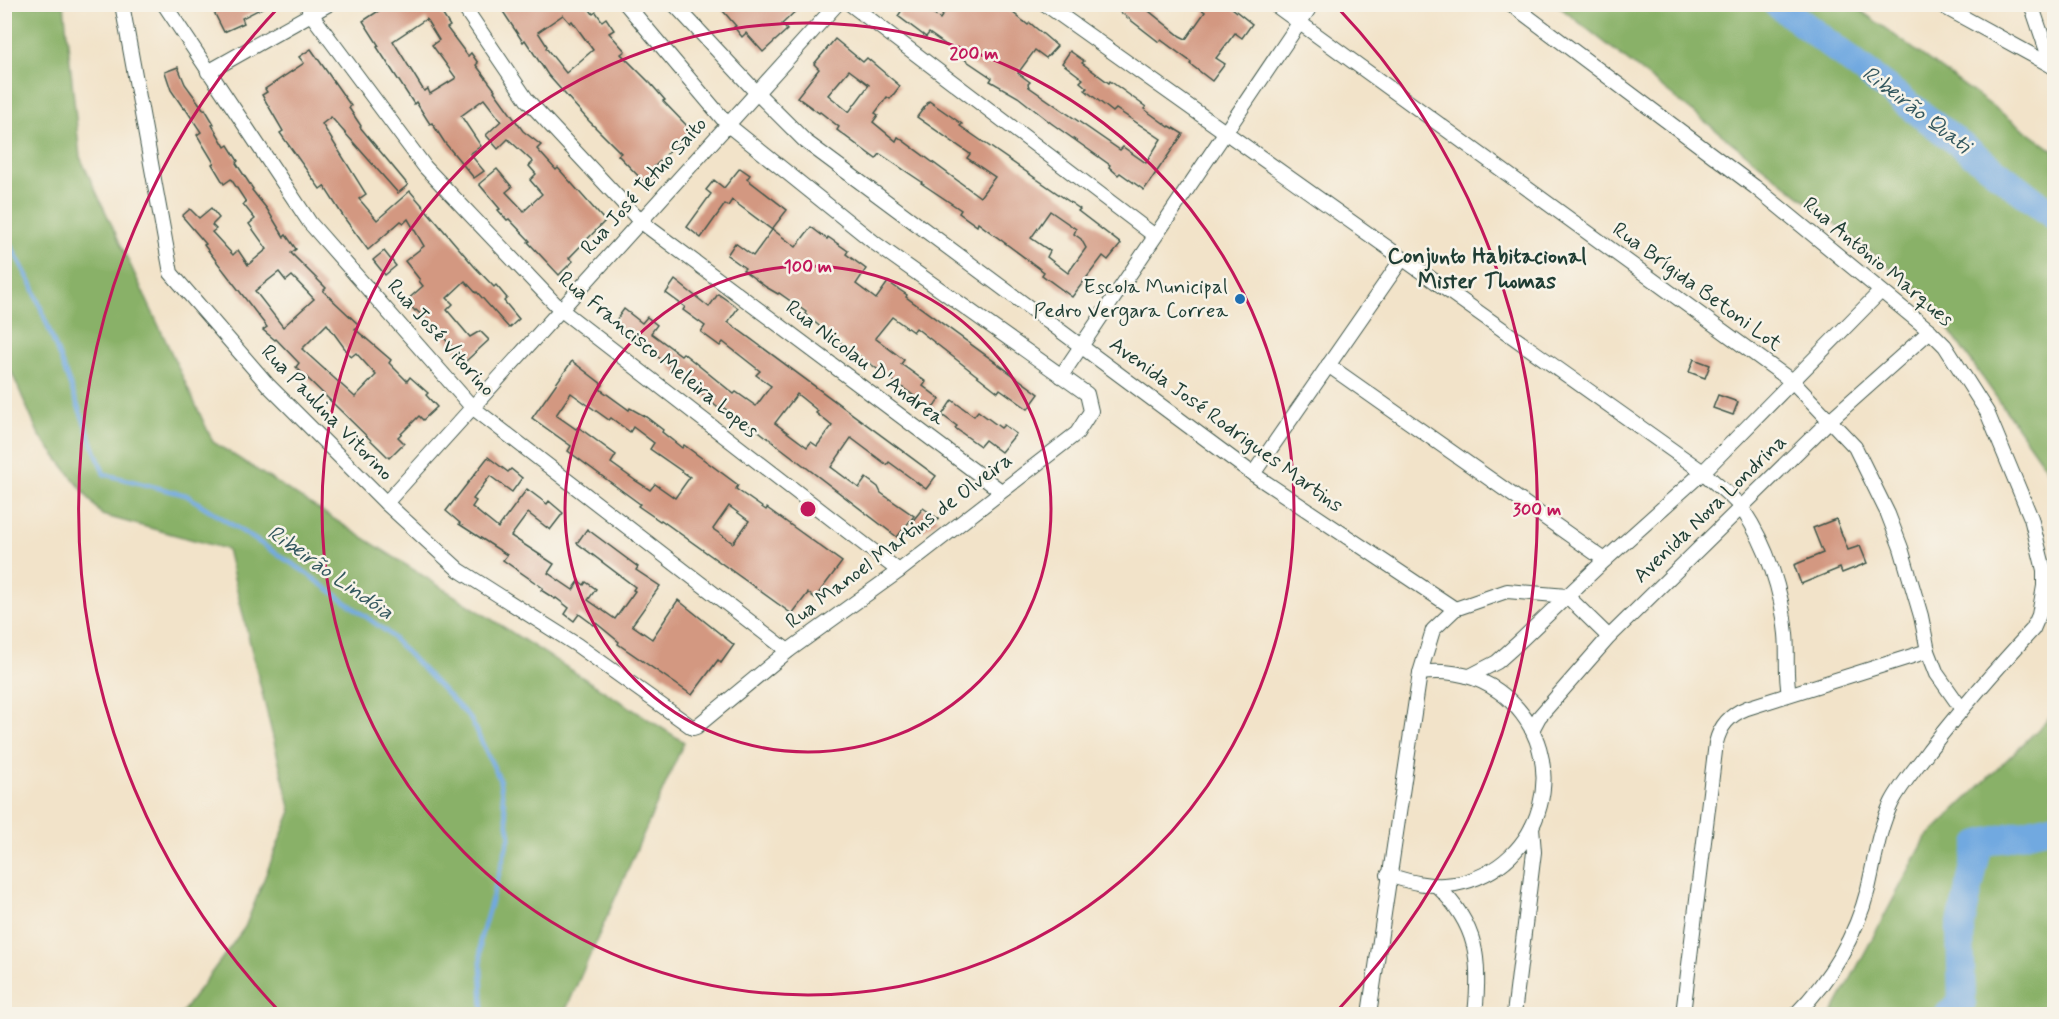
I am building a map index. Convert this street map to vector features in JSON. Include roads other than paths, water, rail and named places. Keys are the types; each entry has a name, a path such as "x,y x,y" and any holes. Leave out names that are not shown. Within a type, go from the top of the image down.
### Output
{"street":[{"name":"Rua Paulina Vitorino","path":"122,4 171,273 268,385 386,502 459,570 577,645 688,725"},
{"name":"Rua José Vitorino","path":"164,4 310,223 472,407 788,651"},
{"path":"208,72 309,9 329,4"},
{"name":"Rua Nicolau D'Andrea","path":"462,4 527,100 640,221 1001,491"},
{"path":"626,4 728,125 876,244 1061,376 1312,4"},
{"name":"Avenida José Rodrigues Martins","path":"674,4 805,141 1253,474 1455,609"},
{"name":"Rua José Tetuo Saito","path":"386,502 837,4"},
{"path":"850,4 1155,237"},
{"path":"1045,4 1703,472 1742,508 1758,536 1776,584 1786,633 1786,680 1790,694"},
{"name":"Rua Brígida Betoni Lot","path":"1274,4 1793,382 1855,447 1888,514 1912,582 1928,651 1936,674 1961,708"},
{"name":"Rua Antônio Marques","path":"1511,4 1755,187 1930,331 1945,346 1987,412 2031,518 2044,570 2042,601 2033,629 1961,708 1893,801 1879,835 1867,892 1853,931 1832,970 1796,1014"},
{"path":"1939,4 2053,66"},
{"path":"2031,4 2053,66"},
{"name":"Rua Francisco Meleira Lopes","path":"309,9 425,167 560,309 899,571"},
{"path":"1253,474 1402,259"},
{"name":"Avenida Nova Londrina","path":"1470,676 1497,662 1703,472 1880,292"},
{"name":"Avenida Nova Londrina","path":"1532,730 1539,717 1609,637 1830,420 1930,331"},
{"path":"1328,365 1605,560"},
{"name":"Rua Manoel Martins de Olveira","path":"688,725 696,727 788,651 899,571 1077,433 1091,411 1087,394 1061,376"},
{"path":"1368,1014 1420,673 1433,630 1455,609 1508,591 1567,596 1609,637"},
{"path":"1683,1014 1718,735 1727,720 1739,711 1928,651"},
{"path":"1388,875 1437,886 1470,880 1493,870 1512,854 1532,827 1539,812 1544,779 1539,746 1532,730 1518,709 1500,692 1470,676 1437,671 1420,673"},
{"path":"1514,1014 1534,852 1532,827"},
{"path":"1437,886 1458,908 1472,935 1478,974 1474,1014"}],"waterway":[{"name":"Ribeirão Quati","path":"1777,4 2054,216"},
{"name":"Ribeirão Lindóia","path":"4,26 7,72 4,95"},
{"name":"Ribeirão Lindóia","path":"4,233 32,285 104,474 186,495 302,570 387,632 470,718 499,778 510,835 480,940 483,1014"},
{"name":"Ribeirão Quati","path":"1949,1014 1962,1002 1960,928 1979,844 2054,826"}],"place":[{"name":"Escola Municipal Pedro Vergara Correa","path":"1240,299"}],"district":[{"name":"Conjunto Habitacional Mister Thomas","path":"1487,270"}]}
